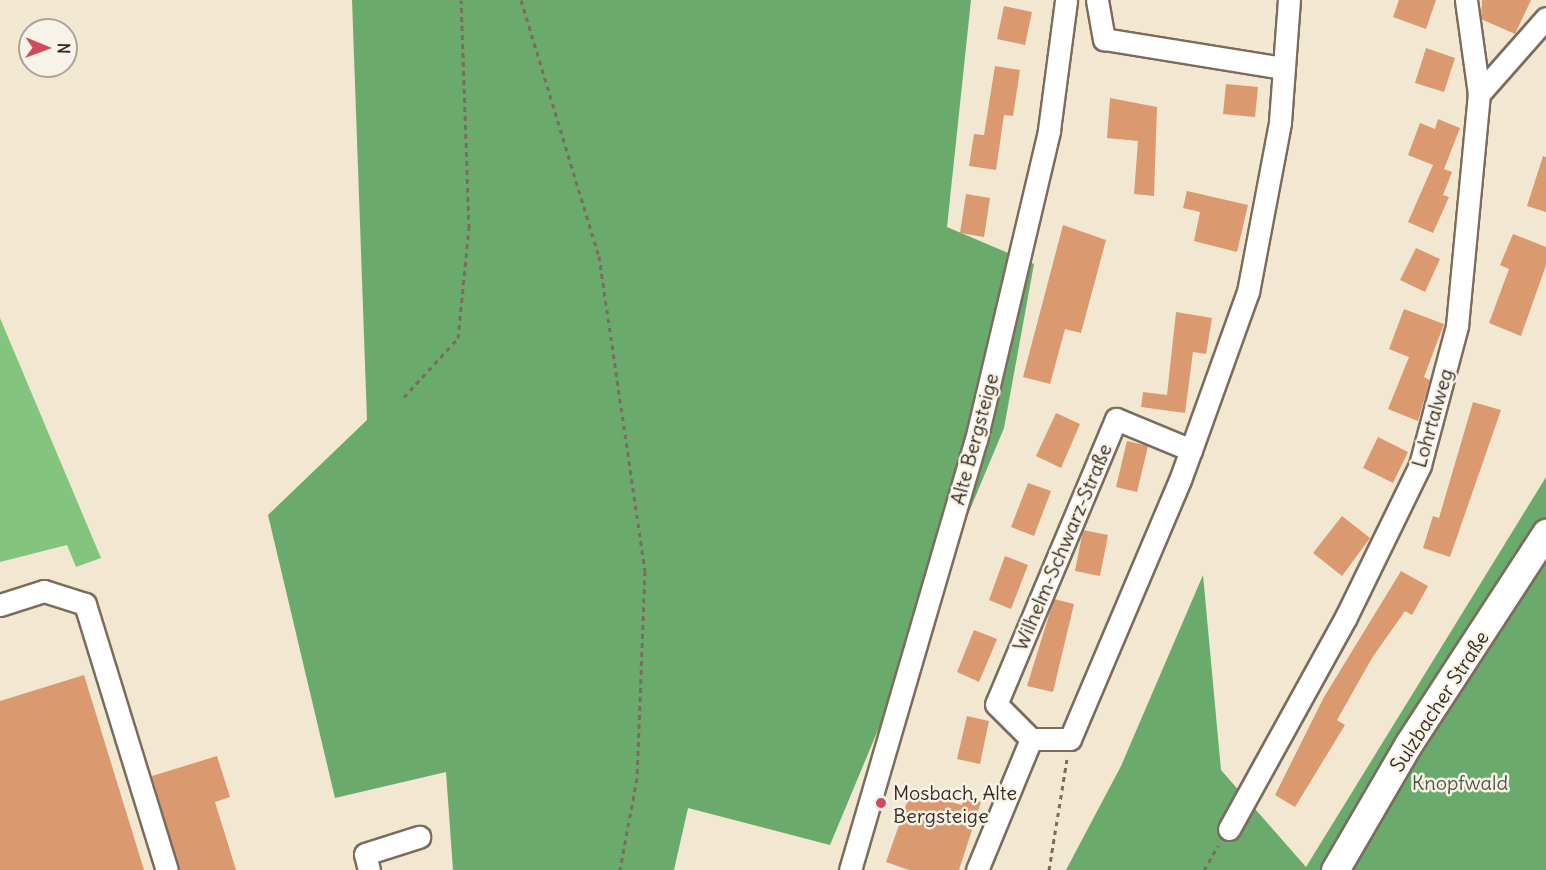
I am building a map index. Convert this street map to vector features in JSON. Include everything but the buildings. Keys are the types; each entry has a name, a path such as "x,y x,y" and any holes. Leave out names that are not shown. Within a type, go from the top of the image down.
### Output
{"main road":[{"name":"Sulzbacher Straße","path":"1335,870 1409,743 1546,533"}],"street":[{"name":"Alte Bergsteige","path":"850,870 976,440 1049,130 1066,0"},
{"path":"1096,0 1104,39 1284,68"},
{"path":"977,870 1031,739 1070,739 1191,450 1248,292 1280,122 1289,0"},
{"name":"Lohrtalweg","path":"1228,829 1346,617 1420,465 1457,326 1479,94 1466,0"},
{"path":"1479,94 1546,18"},
{"name":"Wilhelm-Schwarz-Straße","path":"1031,739 996,704 1116,419 1191,450"},
{"path":"0,605 44,591 85,604 167,870"},
{"path":"369,870 365,854 419,837"}],"path":[{"path":"404,396 458,338 469,228 461,0"},
{"path":"521,0 599,256 645,571 637,778 620,870"},
{"path":"1049,870 1070,739"},
{"path":"1204,870 1228,829"}],"green space":[{"path":"352,0 971,0 947,227 1034,264 1004,428 830,845 688,808 674,870 453,870 446,772 335,798 268,515 367,420"},
{"path":"0,318 101,558 76,567 67,545 0,562"},
{"name":"Knopfwald","path":"1546,477 1546,870 1066,870 1121,766 1203,575 1221,770 1306,867"}],"place":[{"name":"Mosbach, Alte Bergsteige","path":"881,803"}]}
